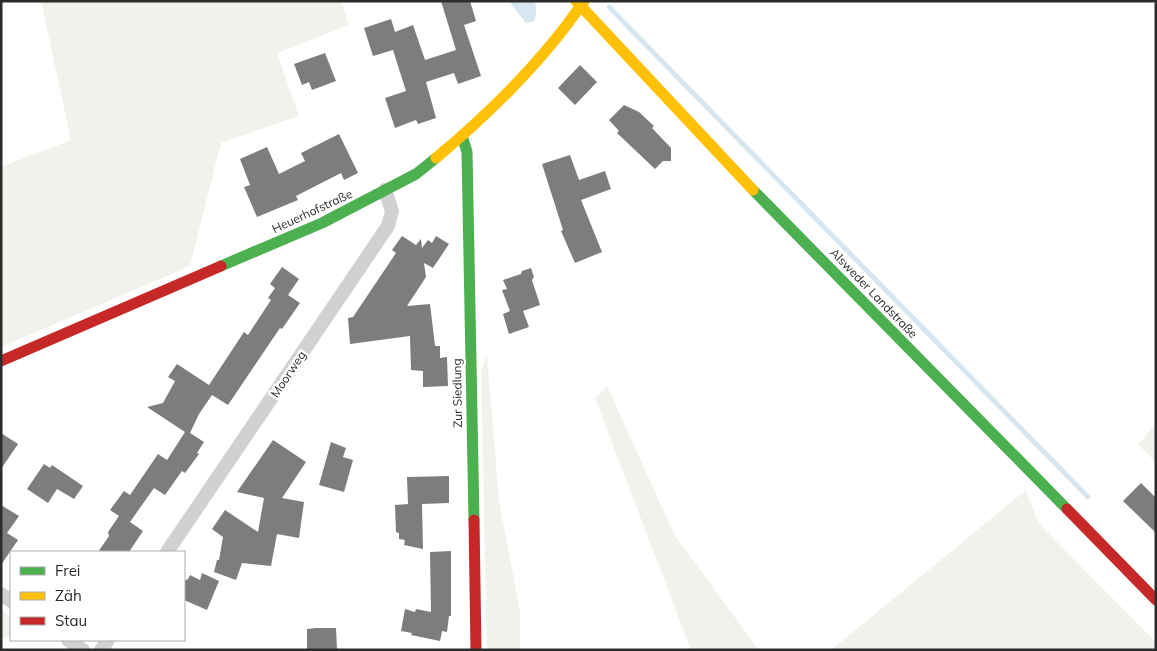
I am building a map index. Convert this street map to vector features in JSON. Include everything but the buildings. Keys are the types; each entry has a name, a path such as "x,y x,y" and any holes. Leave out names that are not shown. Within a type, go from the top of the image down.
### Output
{"street":[{"name":"Heuerhofstraße","path":"1,361 322,223 416,174 462,136 515,85 581,3"},
{"name":"Alsweder Landstraße","path":"581,3 750,187 1156,600"},
{"name":"Zur Siedlung","path":"462,136 466,152 476,650"},
{"name":"Moorweg","path":"168,551 388,226 392,210 385,190"},
{"path":"70,641 83,650"}],"shaded area":[{"path":"41,1 341,1 349,25 277,53 299,116 221,143 190,266 1,347 1,167 71,140"},
{"path":"509,1 534,1 536,13 534,21 526,23"},
{"path":"487,355 499,500 520,612 520,650 487,650 481,370"},
{"path":"607,386 675,536 759,650 691,650 595,398"},
{"path":"1156,423 1156,462 1138,445"},
{"path":"1026,490 1038,523 1156,642 1156,650 831,650"},
{"path":"1,610 10,615 10,636 1,640"}],"waterway":[{"path":"609,7 1088,497"}],"traffic: fast":[{"path":"462,136 467,152 474,520"},
{"path":"221,266 322,223 416,174 436,158"},
{"path":"753,190 1067,509"}],"traffic: slow":[{"path":"576,1 753,190"},
{"path":"436,158 516,84 552,44 584,1"}],"traffic: jam":[{"path":"1,361 221,266"},
{"path":"1067,509 1156,600"},
{"path":"474,520 476,650"}]}
